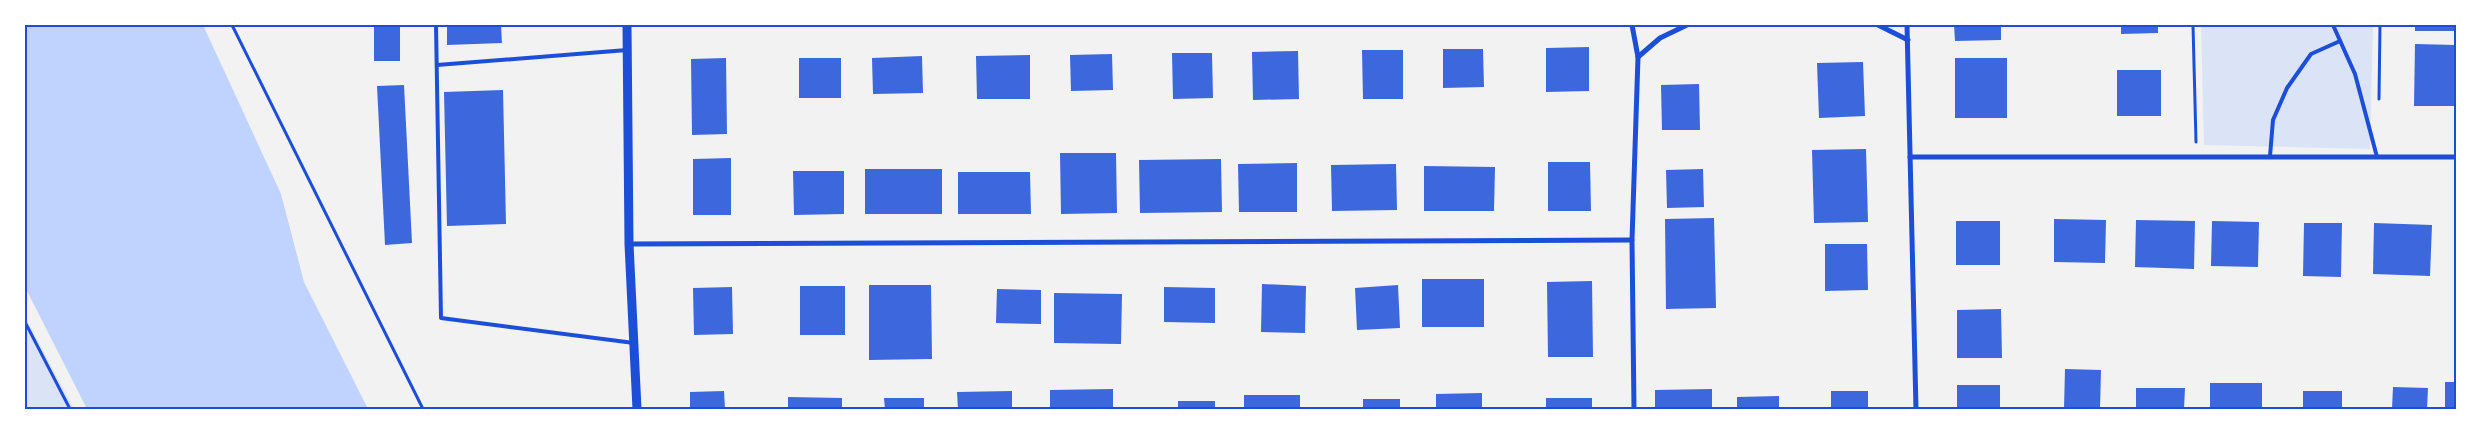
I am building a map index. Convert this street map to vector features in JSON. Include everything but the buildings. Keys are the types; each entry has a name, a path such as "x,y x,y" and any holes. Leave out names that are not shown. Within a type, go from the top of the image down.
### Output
{"street":[{"path":"627,25 630,244 637,409"},
{"path":"1632,25 1638,57 1632,240 1634,409"},
{"path":"1638,57 1660,38 1687,25"},
{"path":"1878,25 1908,40"},
{"path":"1907,25 1916,409"},
{"path":"1910,157 2456,157"},
{"path":"630,244 1632,240"}],"lane":[{"path":"436,25 441,318 634,343"},
{"path":"2333,25 2356,74 2378,157"},
{"path":"2270,156 2273,120 2287,88 2310,54 2340,41"},
{"path":"437,65 628,50"}],"path":[{"path":"232,25 423,409"},
{"path":"2193,25 2196,156"},
{"path":"2379,100 2380,25"},
{"path":"25,322 70,409"}],"shaded area":[{"path":"2201,25 2373,25 2370,149 2204,145"},
{"path":"25,317 74,409 25,409"}],"water":[{"path":"25,25 203,25 281,194 304,282 368,409 87,409 25,287"}]}
